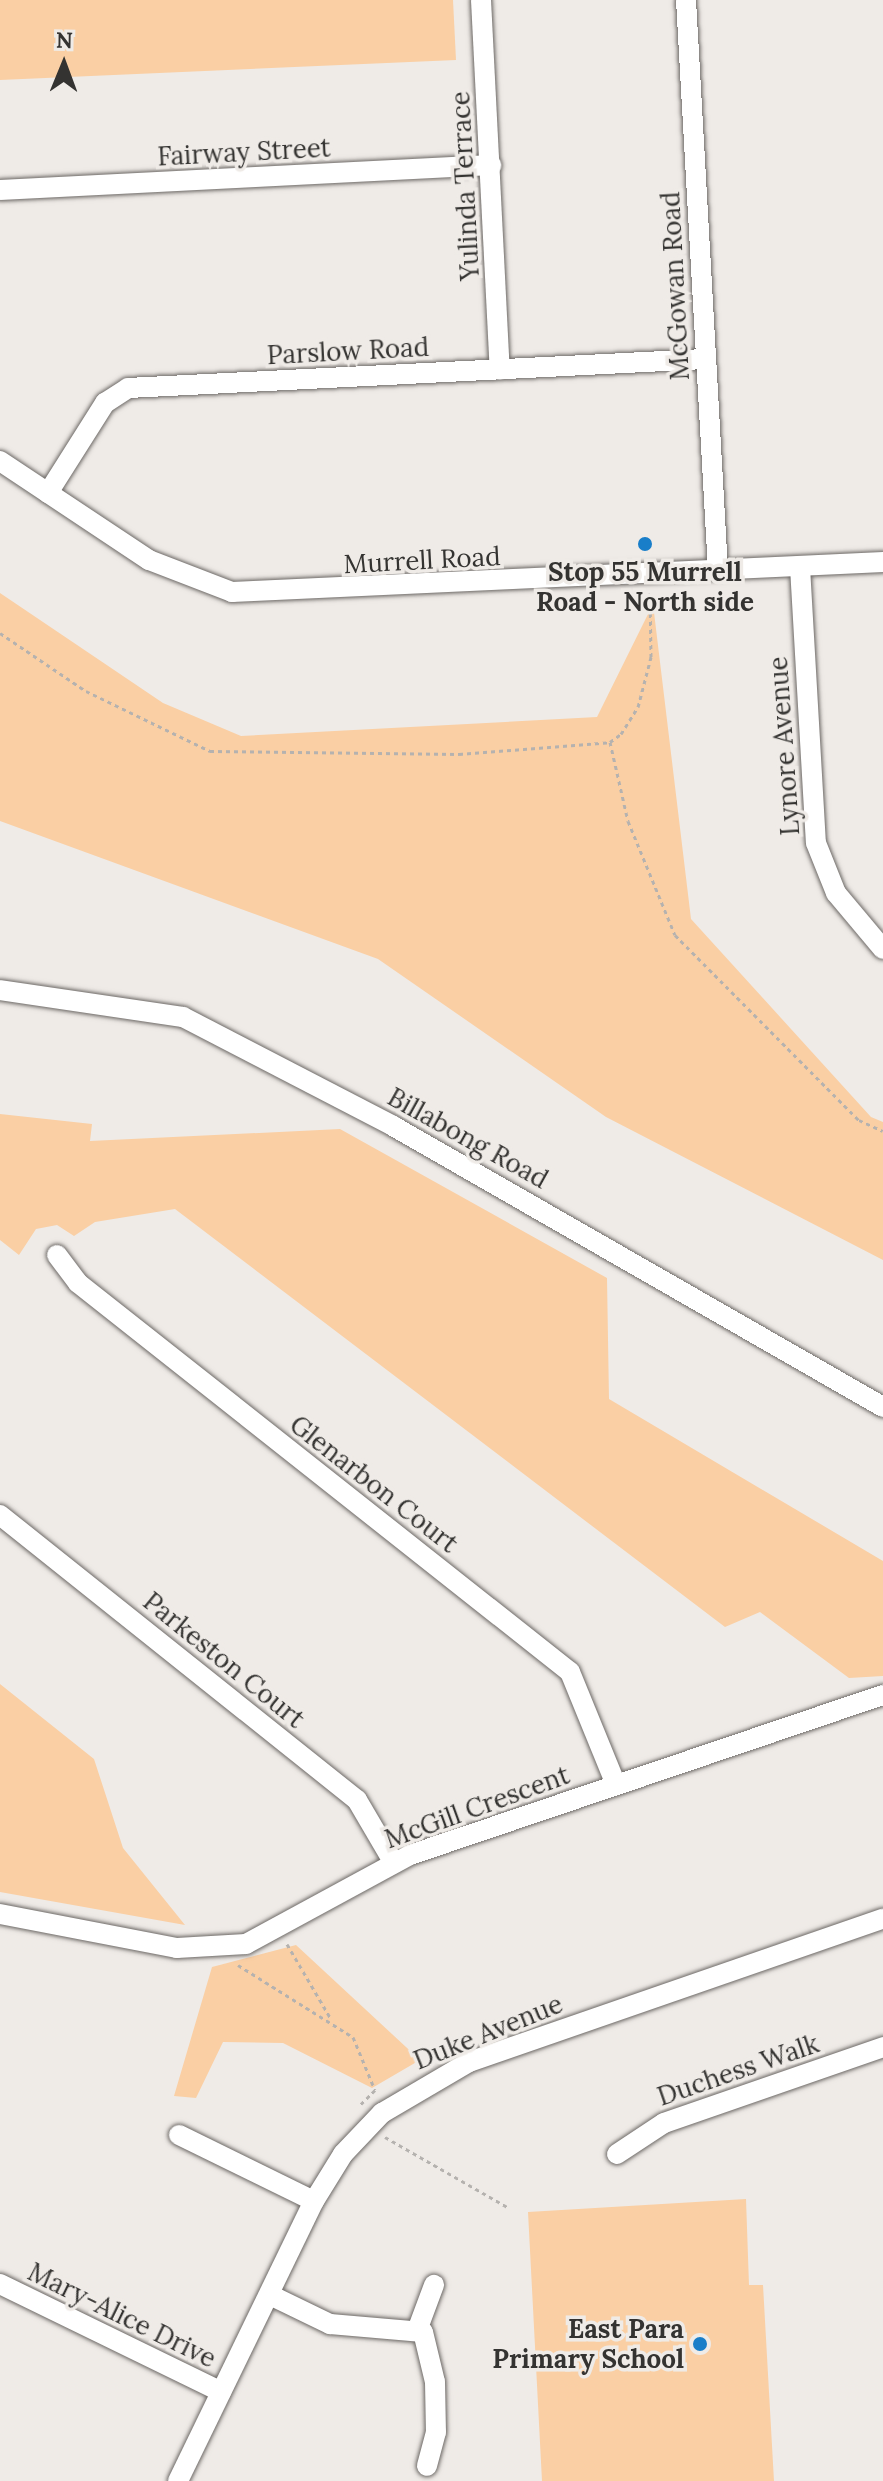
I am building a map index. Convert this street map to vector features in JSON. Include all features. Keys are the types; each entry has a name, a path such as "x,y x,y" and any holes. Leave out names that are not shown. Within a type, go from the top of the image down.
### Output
{"street":[{"name":"Yulinda Terrace","path":"481,0 500,370"},
{"name":"McGowan Road","path":"686,0 718,570"},
{"name":"Fairway Street","path":"0,190 491,165"},
{"name":"Parslow Road","path":"48,493 105,403 128,388 705,359"},
{"name":"Murrell Road","path":"0,461 175,574 232,592 883,562"},
{"name":"Lynore Avenue","path":"800,567 816,843 836,893 883,949"},
{"name":"Billabong Road","path":"0,990 183,1017 393,1126 883,1407"},
{"name":"Glenarbon Court","path":"57,1255 78,1283 570,1672 616,1785"},
{"name":"Parkeston Court","path":"0,1515 357,1800 394,1863"},
{"name":"McGill Crescent","path":"0,1914 122,1940 216,1948 277,1931 394,1863 883,1695"},
{"name":"Duke Avenue","path":"178,2481 314,2201 367,2127 418,2087 469,2062 883,1919"},
{"name":"Duchess Walk","path":"617,2154 664,2123 883,2047"},
{"path":"179,2135 314,2201"},
{"name":"Mary-Alice Drive","path":"0,2284 221,2392"},
{"path":"418,2328 434,2285"},
{"path":"270,2295 330,2324 418,2328 431,2343 435,2382 427,2466"}],"path":[{"path":"0,633 86,691 210,751 459,754 610,742 638,707 651,657 649,574"},
{"path":"610,742 628,821 675,935 859,1120 883,1131"},
{"path":"277,1931 334,2023"},
{"path":"216,1948 353,2037 375,2090 359,2106"},
{"path":"367,2127 509,2208"}],"shaded area":[{"path":"0,0 453,0 456,60 0,80"},
{"path":"0,593 163,703 241,736 597,717 653,604 691,919 871,1117 883,1122 883,1260 606,1117 378,959 0,821"},
{"path":"0,1114 92,1124 90,1141 340,1129 607,1278 609,1399 883,1561 883,1676 849,1678 760,1612 725,1627 175,1209 95,1222 74,1236 57,1225 36,1229 19,1255 0,1240"},
{"path":"0,1684 94,1759 123,1848 185,1925 0,1892"},
{"path":"296,1945 420,2060 372,2088 283,2043 223,2042 196,2098 174,2096 212,1967"},
{"path":"746,2199 749,2285 763,2285 774,2481 542,2481 528,2212"}],"place":[{"name":"Stop 55 Murrell Road - North side","path":"645,544"},
{"name":"East Para Primary School","path":"700,2344"}]}
